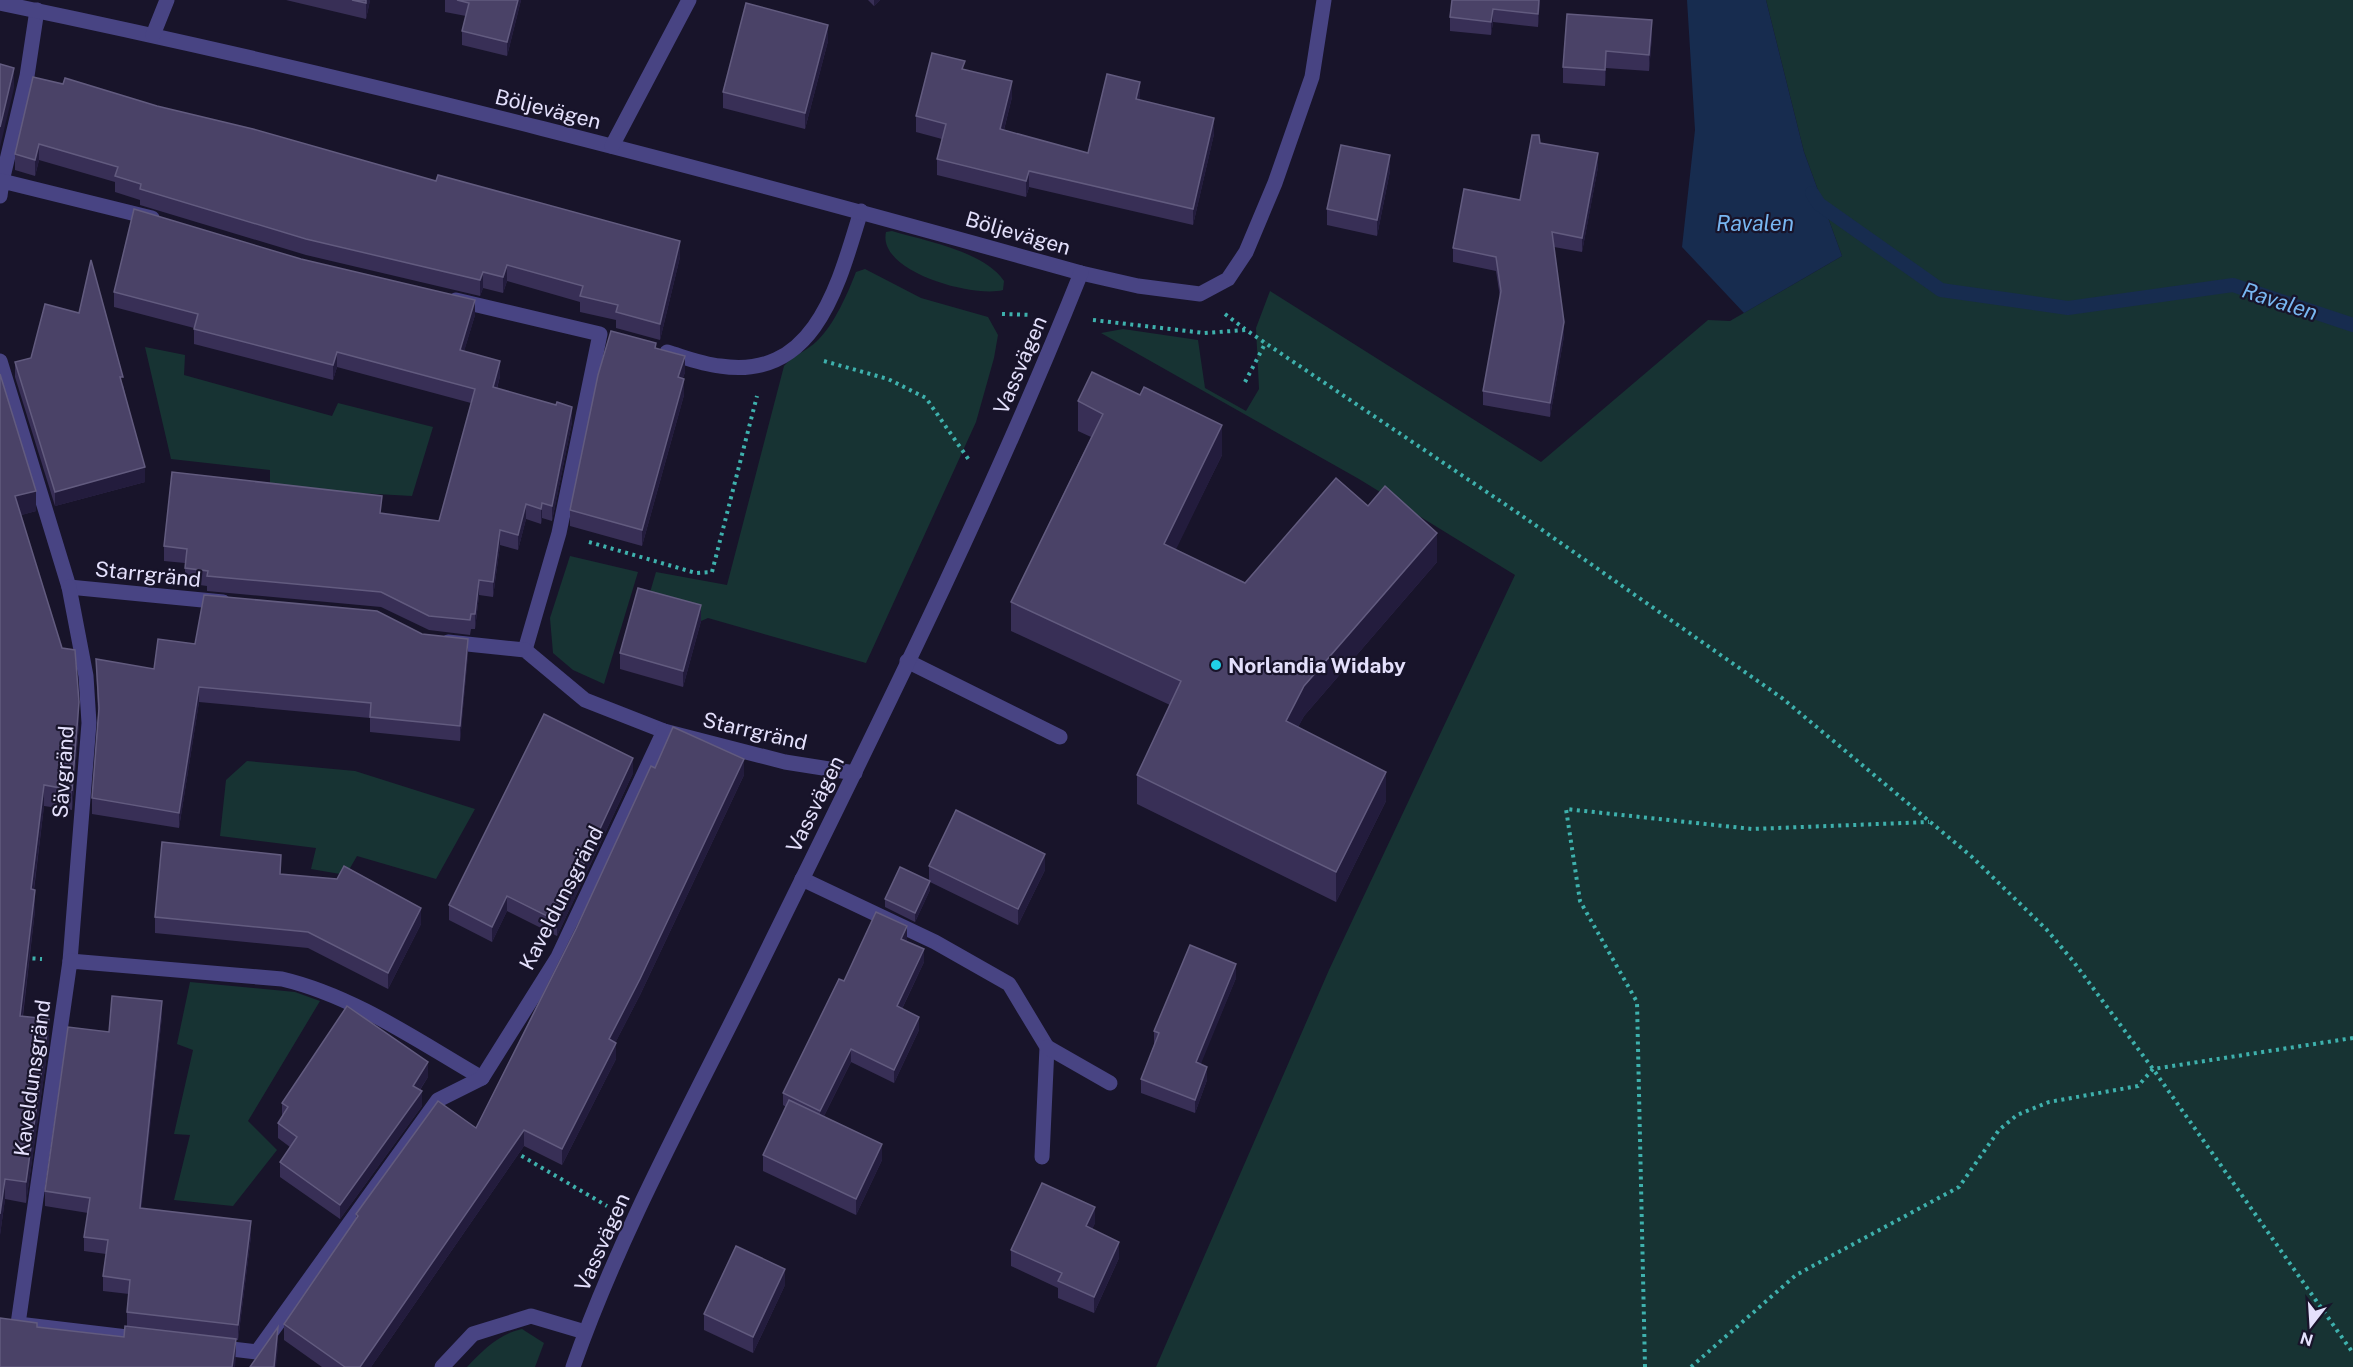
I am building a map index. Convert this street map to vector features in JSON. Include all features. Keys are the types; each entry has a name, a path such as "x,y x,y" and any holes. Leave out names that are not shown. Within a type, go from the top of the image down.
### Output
{"street":[{"path":"153,35 167,0"},
{"path":"612,146 689,0"},
{"path":"1081,273 1138,286 1200,294 1228,279 1246,252 1275,183 1312,77 1324,0"},
{"name":"Böljevägen","path":"0,3 153,35 612,146 1081,273"},
{"path":"37,10 27,76 1,188 164,221"},
{"path":"655,349 721,367 766,364 802,344 836,293 861,212"},
{"name":"Vassvägen","path":"573,1367 585,1332 631,1226 855,773 1031,395 1081,273"},
{"path":"437,641 525,650 559,533 606,336 440,296"},
{"name":"Starrgränd","path":"0,361 69,587 242,604"},
{"name":"Sävgränd","path":"69,587 86,676 89,723 70,961"},
{"name":"Starrgränd","path":"525,650 585,700 664,730 785,762 855,773"},
{"path":"907,661 1060,737"},
{"name":"Kaveldunsgränd","path":"482,1078 558,957 664,730"},
{"name":"Vassvägen","path":"802,879 935,942 1009,984 1047,1047"},
{"path":"70,961 282,979 315,987 357,1006 482,1078"},
{"name":"Kaveldunsgränd","path":"70,961 18,1324 155,1340"},
{"path":"1042,1157 1047,1047 1110,1083"},
{"path":"200,1345 257,1352 438,1100 482,1078"},
{"path":"442,1367 472,1334 531,1316 585,1332"}],"path":[{"path":"1002,314 1063,316 1204,333 1246,330 1518,513 1782,698 1971,856 2047,930 2073,961 2153,1069 2353,1353"},
{"path":"1245,382 1266,342"},
{"path":"789,351 879,376 926,398 973,465"},
{"path":"559,533 696,573 712,573 766,364"},
{"path":"1645,1367 1637,1002 1580,901 1566,810 1752,829 1929,822"},
{"path":"23,957 70,961"},
{"path":"1691,1367 1796,1275 1959,1187 1999,1130 2017,1115 2049,1102 2138,1086 2153,1069 2353,1038"},
{"path":"505,1146 612,1209"}],"green space":[{"path":"1766,0 2353,0 2353,1367 1156,1367 1329,970 1515,575 1359,479 1101,333 1123,329 1198,340 1205,388 1246,411 1259,389 1256,328 1270,291 1541,462 1708,320 1730,321 1842,256 1804,152"},
{"path":"892,231 953,248 983,262 1004,281 1003,290 971,290 951,286 911,270 896,259 887,246 886,232"},
{"path":"865,269 921,298 988,317 998,335 976,422 866,663 708,618 701,621 646,606 656,572 727,585 784,366 823,334 840,308 856,272"},
{"path":"145,347 185,355 184,375 332,416 338,403 433,427 412,496 270,488 270,470 171,459"},
{"path":"570,556 638,572 604,684 573,670 553,653 550,618"},
{"path":"247,761 355,771 475,809 436,879 357,856 346,875 311,869 316,848 220,836 226,780"},
{"path":"190,982 295,992 320,1001 248,1121 277,1150 233,1206 174,1200 190,1135 174,1134 193,1050 177,1044"},
{"path":"522,1329 544,1343 535,1367 467,1367 499,1339"}],"water":[{"name":"Ravalen","path":"1687,0 1766,0 1804,152 1842,256 1744,313 1682,247 1695,130"}],"building":[{"path":"457,0 518,0 507,42 462,31 469,3"},
{"path":"1452,0 1539,0 1538,14 1493,9 1491,22 1450,17"},
{"path":"746,3 828,25 805,113 723,92"},
{"path":"1567,14 1652,20 1649,55 1606,51 1605,70 1563,67"},
{"path":"932,53 965,61 962,69 1012,81 1000,129 1088,153 1107,74 1140,82 1136,99 1214,118 1193,209 1029,171 1026,181 937,159 946,124 916,116"},
{"path":"0,64 14,68 0,127"},
{"path":"33,77 63,84 65,78 157,106 253,129 436,181 438,175 680,241 660,324 616,312 618,305 580,296 583,286 507,265 503,277 483,272 480,280 306,239 140,189 141,184 115,176 118,167 39,144 35,160 15,154"},
{"path":"1532,135 1539,135 1540,143 1598,153 1582,238 1552,232 1564,322 1550,403 1483,391 1501,291 1496,257 1453,248 1464,189 1520,200"},
{"path":"1341,145 1390,155 1377,220 1327,209"},
{"path":"134,209 301,259 475,300 460,350 500,361 493,387 556,405 557,402 572,407 552,506 542,503 541,509 526,504 518,535 500,530 493,582 479,580 475,614 471,614 470,620 429,616 381,592 207,576 208,571 185,568 187,549 164,546 172,472 382,496 380,513 439,521 475,389 337,352 333,365 194,329 198,314 114,292"},
{"path":"91,260 145,467 55,492 15,362 31,358 45,304 79,313"},
{"path":"611,331 656,343 655,348 685,356 678,377 684,379 642,530 570,510 598,375"},
{"name":"Norlandia Widaby","path":"1092,372 1140,395 1144,387 1222,425 1164,544 1245,583 1336,478 1368,506 1385,486 1437,533 1304,686 1286,721 1386,772 1336,872 1137,775 1181,681 1011,602 1103,414 1078,401"},
{"path":"0,374 36,491 15,496 62,648 75,650 79,702 72,790 44,785 31,889 35,890 20,1016 49,1019 26,1182 5,1179 0,1214"},
{"path":"638,588 701,605 683,671 620,653"},
{"path":"204,595 377,611 422,634 468,639 460,726 370,717 371,703 199,687 179,813 92,798 99,708 96,659 154,669 158,639 195,644"},
{"path":"544,714 633,758 557,921 507,896 492,927 449,905"},
{"path":"673,727 744,759 640,979 609,1039 616,1043 562,1149 524,1130 360,1367 345,1367 284,1324 358,1216 356,1214 438,1101 476,1128 576,929 651,766 655,768"},
{"path":"956,810 1045,854 1018,909 929,866"},
{"path":"162,842 281,855 280,874 337,879 344,866 421,908 388,973 308,932 155,917"},
{"path":"900,867 930,881 915,913 885,899"},
{"path":"876,912 907,926 901,939 924,949 897,1006 919,1017 894,1070 851,1049 820,1111 783,1093 839,979 844,981"},
{"path":"1190,945 1236,964 1196,1062 1207,1067 1195,1100 1141,1079 1159,1033 1154,1031"},
{"path":"112,996 162,1001 140,1208 251,1221 238,1325 127,1312 130,1280 103,1276 108,1240 84,1237 90,1198 45,1191 68,1027 109,1032"},
{"path":"347,1006 428,1062 413,1086 422,1091 340,1205 280,1162 297,1137 278,1123 288,1107 282,1103"},
{"path":"789,1100 882,1144 856,1199 763,1155"},
{"path":"1042,1183 1095,1207 1086,1226 1119,1242 1094,1297 1058,1281 1062,1273 1011,1250"},
{"path":"736,1246 785,1269 753,1337 704,1314"},
{"path":"0,1318 37,1323 37,1327 124,1337 125,1326 236,1339 232,1367 0,1367"},
{"path":"278,1327 274,1367 250,1367"}],"waterway":[{"name":"Ravalen","path":"1812,193 1819,204 1941,290 2068,308 2233,285 2353,325"}],"place":[{"name":"Norlandia Widaby","path":"1216,665"}]}
